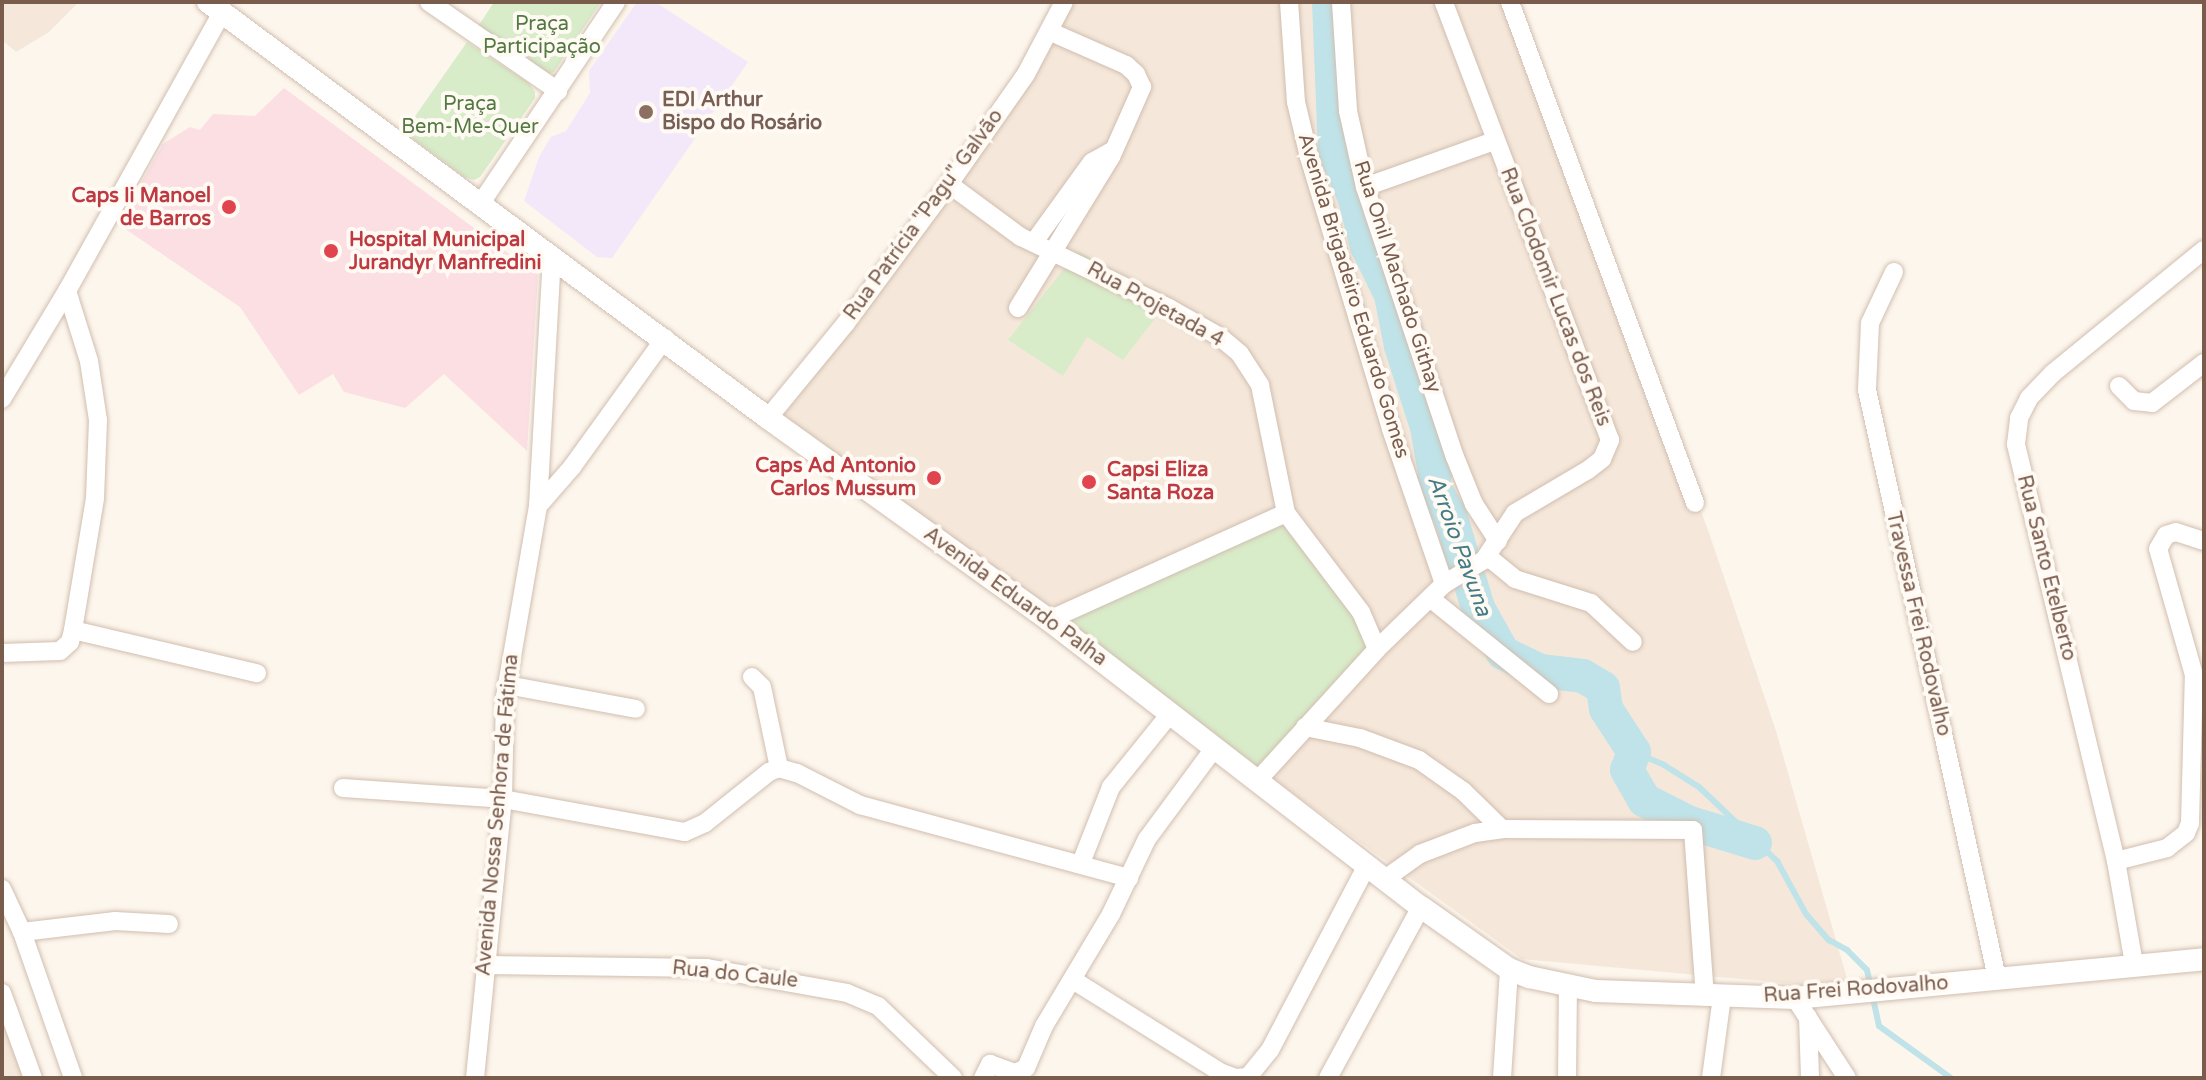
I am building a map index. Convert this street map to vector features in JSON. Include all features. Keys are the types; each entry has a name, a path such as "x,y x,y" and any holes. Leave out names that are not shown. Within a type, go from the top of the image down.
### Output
{"street":[{"path":"429,2 558,91"},
{"path":"481,203 616,2"},
{"name":"Avenida Brigadeiro Eduardo Gomes","path":"1289,2 1296,102 1309,157 1391,429 1450,581"},
{"name":"Rua Onil Machado Githay","path":"1341,2 1348,111 1365,187 1490,552 1515,579 1591,603 1633,642"},
{"name":"Rua Clodomir Lucas dos Reis","path":"1258,780 1377,649 1430,598 1490,552 1515,513 1588,470 1602,459 1610,440 1494,141 1444,2"},
{"path":"1510,2 1695,503"},
{"name":"Rua Patrícia \"Pagu\" Galvão","path":"768,418 846,323 949,184 1051,32 1062,3"},
{"path":"2,399 67,291 215,7"},
{"name":"Avenida Eduardo Palha","path":"215,7 665,338 768,418 1049,620 1421,907 1509,969"},
{"path":"1018,308 1114,150 1142,87 1136,74 1126,65 1051,32"},
{"path":"1365,187 1494,141"},
{"path":"1034,242 1092,162 1114,150"},
{"name":"Rua Projetada 4","path":"949,184 1034,242 1169,308 1220,337 1240,354 1260,385 1286,513 1368,623 1377,649"},
{"name":"Rua Santo Etelberto","path":"2134,964 2116,861 2016,444 2019,418 2029,398 2053,373 2204,250"},
{"name":"Avenida Nossa Senhora de Fátima","path":"475,1078 503,799 507,685 538,506 552,256"},
{"name":"Travessa Frei Rodovalho","path":"1894,272 1870,323 1867,390 1997,978"},
{"path":"2,653 60,651 70,642 73,630 95,498 98,420 89,361 67,291"},
{"path":"538,506 572,467 665,338"},
{"path":"2119,386 2134,401 2152,403 2204,363"},
{"path":"1049,620 1286,513"},
{"path":"2116,861 2167,848 2186,833 2190,823 2199,669 2158,549 2166,535 2176,532 2189,533 2204,541"},
{"path":"1430,598 1549,694"},
{"path":"73,630 257,673"},
{"path":"752,677 762,687 779,768"},
{"path":"507,685 636,709"},
{"path":"1081,863 1111,787 1170,714"},
{"path":"1305,727 1360,738 1419,760 1463,791 1502,829"},
{"path":"983,1078 990,1064 1015,1073 1026,1068 1044,1026 1073,980 1147,839 1168,806 1215,747"},
{"path":"343,788 503,799 685,832 705,823 779,768"},
{"path":"779,768 797,773 860,805 1129,878"},
{"path":"1385,879 1420,854 1444,843 1502,829 1693,830 1713,997 1711,1078"},
{"path":"1073,980 1222,1073 1236,1078 1248,1077 1270,1050 1367,865"},
{"path":"2,889 22,932 73,1078"},
{"path":"1328,1078 1421,907"},
{"path":"22,932 115,921 169,924"},
{"name":"Rua Frei Rodovalho","path":"1509,969 1568,987 1713,997 1801,1007 1833,996 2204,959"},
{"name":"Rua do Caule","path":"485,965 707,968 816,985 878,1006 953,1078"},
{"path":"1502,1078 1509,969"},
{"path":"1567,1078 1568,987"},
{"path":"2,993 33,1078"},
{"path":"1801,1007 1810,1078"},
{"path":"1801,1007 1847,1078"}],"shaded area":[{"path":"2,2 79,2 49,32 16,52 2,40"},
{"name":"EDI Arthur Bispo do Rosário","path":"637,2 655,2 748,62 612,258 597,257 524,201 539,157 551,137 566,131 590,93 589,71"},
{"path":"1070,2 1510,2 1708,530 1776,731 1850,989 1522,959 778,422 1035,73"},
{"name":"Hospital Municipal Jurandyr Manfredini","path":"284,88 538,275 527,451 444,374 405,408 344,392 333,374 299,395 240,307 118,224 163,144 190,127 200,130 213,114 255,116"},
{"path":"2,1012 26,1078 2,1078"}],"green space":[{"name":"Praça Participação","path":"494,2 601,2 554,72 546,74 477,28"},
{"name":"Praça Bem-Me-Quer","path":"467,42 529,83 535,92 535,98 480,177 474,180 464,177 404,132"},
{"path":"1078,251 1167,303 1123,360 1087,337 1063,376 1008,340"},
{"path":"1286,513 1386,637 1258,770 1064,621"}],"waterway":[{"name":"Arroio Pavuna","path":"1329,2 1335,151 1355,199 1367,246 1391,295 1401,346 1427,427 1435,473 1433,486 1450,515 1478,608 1503,653 1540,671 1583,676 1603,688 1606,709 1634,752 1627,770 1644,800 1690,823 1755,843"},
{"path":"1634,752 1664,765 1699,787 1777,861 1806,914 1829,940 1847,950 1867,970 1879,1026 1951,1078"}],"place":[{"name":"EDI Arthur Bispo do Rosário","path":"646,112"},
{"name":"Caps Ii Manoel de Barros","path":"229,207"},
{"name":"Hospital Municipal Jurandyr Manfredini","path":"331,251"},
{"name":"Caps Ad Antonio Carlos Mussum","path":"934,478"},
{"name":"Capsi Eliza Santa Roza","path":"1089,482"}]}
